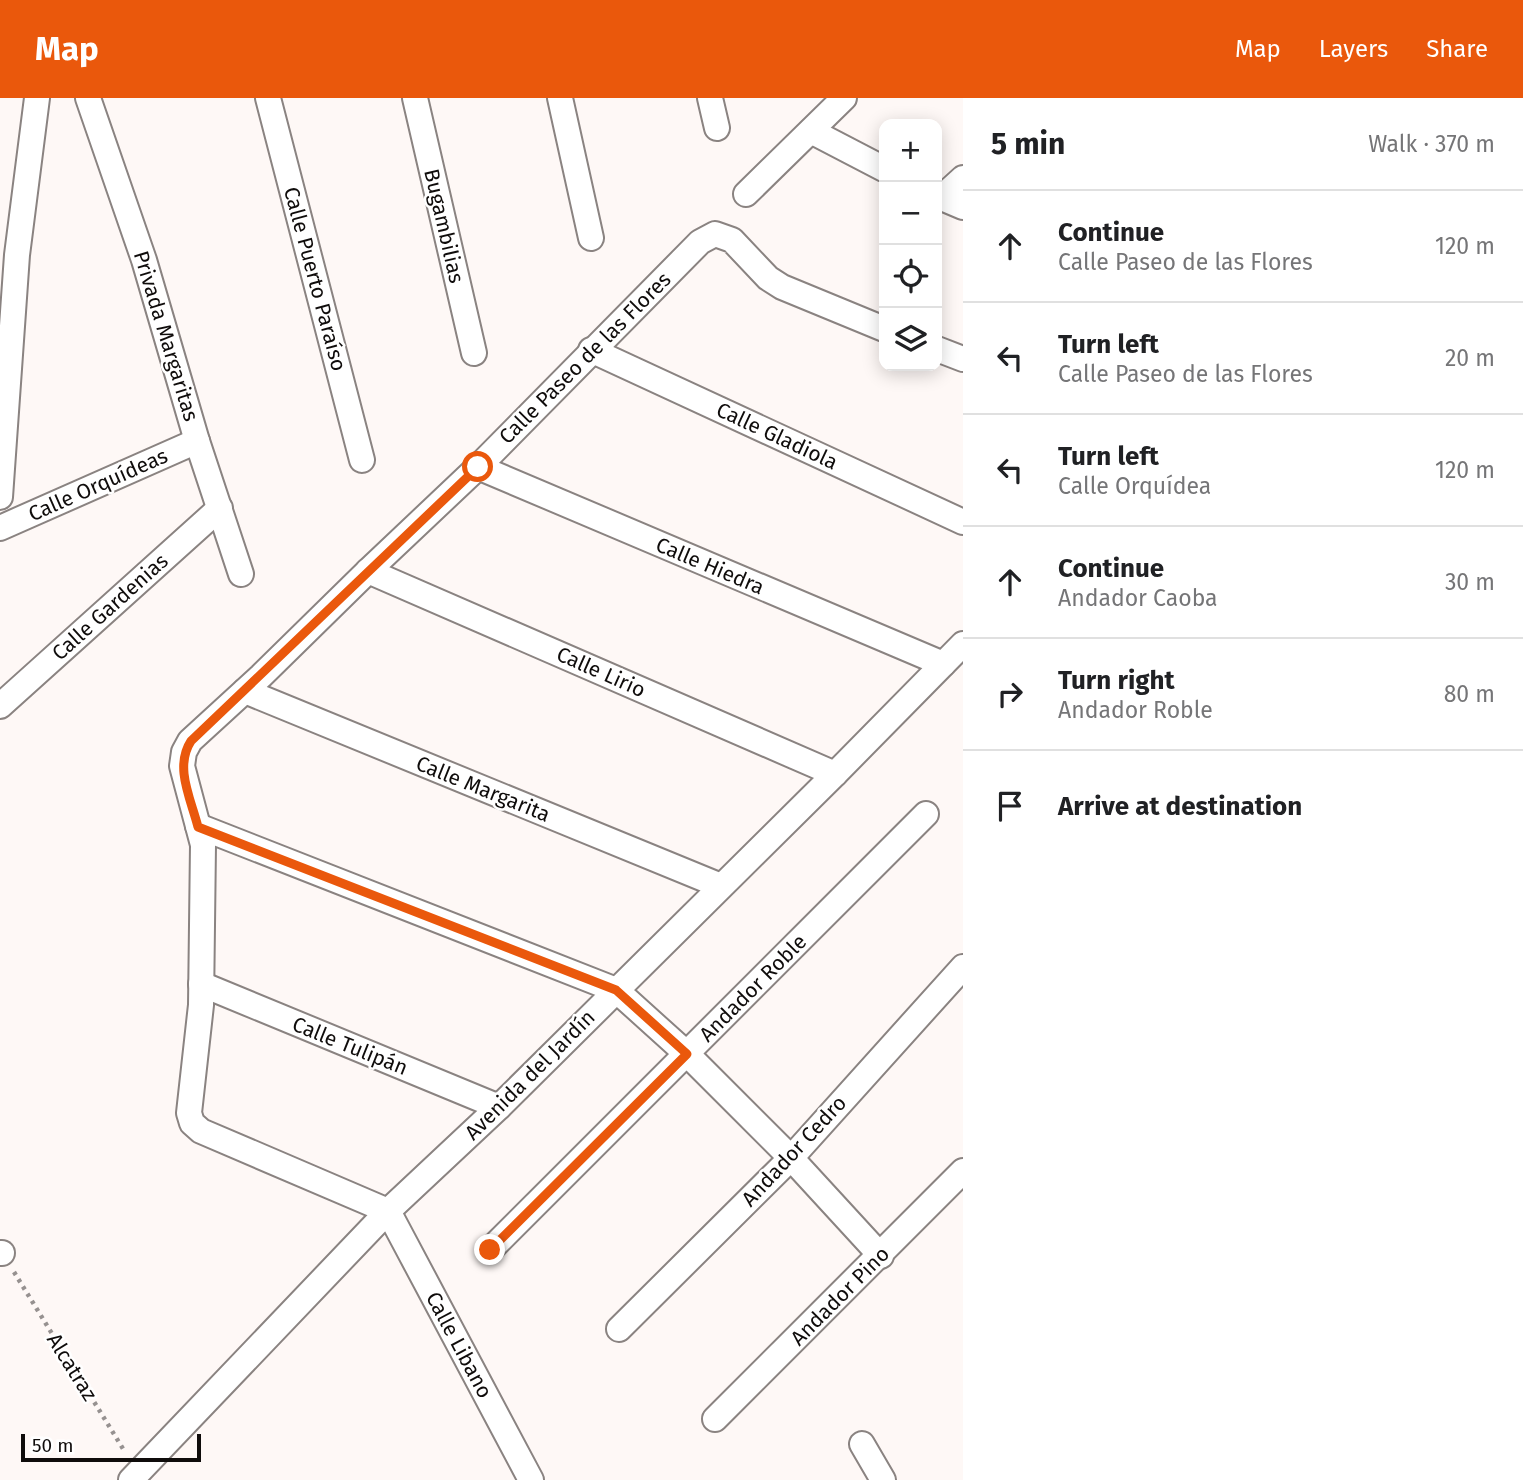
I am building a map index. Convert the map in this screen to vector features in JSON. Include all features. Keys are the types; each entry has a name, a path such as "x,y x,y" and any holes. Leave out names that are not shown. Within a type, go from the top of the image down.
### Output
{"street":[{"path":"0,497 17,254 37,98"},
{"name":"Privada Margaritas","path":"88,98 144,260 197,441 241,574"},
{"name":"Calle Puerto Paraíso","path":"268,98 362,460"},
{"name":"Bugambilias","path":"415,98 474,353"},
{"path":"560,98 592,238"},
{"path":"710,98 717,128"},
{"path":"746,194 844,98"},
{"path":"811,131 879,166"},
{"path":"947,200 963,178"},
{"name":"Calle Paseo de las Flores","path":"388,1211 201,1131 192,1123 189,1113 201,984 203,845 182,766 184,752 191,741 478,467 700,242 715,234 732,240 768,278 782,287 879,326"},
{"name":"Calle Gladiola","path":"592,350 963,522"},
{"path":"942,351 963,359"},
{"name":"Calle Orquídeas","path":"0,528 197,441"},
{"name":"Calle Hiedra","path":"478,467 943,664"},
{"name":"Calle Gardenias","path":"0,706 220,508"},
{"name":"Calle Lirio","path":"368,571 835,774"},
{"name":"Avenida del Jardín","path":"137,1478 388,1211 499,1107 963,644"},
{"name":"Calle Margarita","path":"244,691 721,886"},
{"name":"Andador Roble","path":"490,1250 926,814"},
{"path":"198,827 616,990 687,1054 791,1158 881,1256"},
{"name":"Andador Cedro","path":"619,1329 791,1158 963,967"},
{"name":"Calle Tulipán","path":"201,984 499,1107"},
{"name":"Andador Pino","path":"715,1419 881,1256 963,1171"},
{"name":"Calle Libano","path":"388,1211 531,1480"},
{"path":"862,1444 883,1480"}],"path":[{"name":"Alcatraz","path":"1,1254 137,1478"}],"route":[{"path":"478,467 191,741 184,752 182,766 198,827 616,990 687,1054 490,1250"}]}
